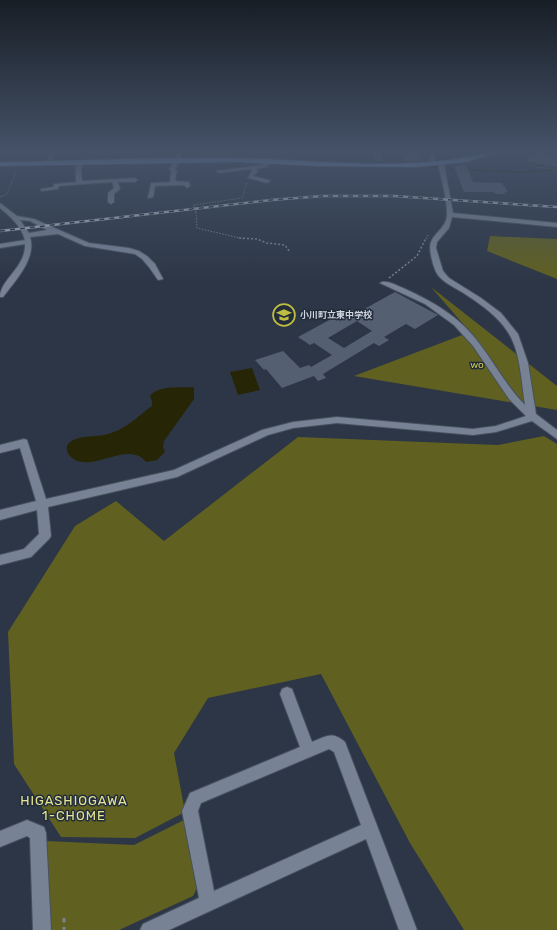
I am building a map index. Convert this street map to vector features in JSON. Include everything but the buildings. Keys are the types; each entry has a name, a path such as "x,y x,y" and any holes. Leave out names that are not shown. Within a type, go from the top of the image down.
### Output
{"street":[{"path":"111,194 111,202"},
{"path":"446,194 450,215 446,228 434,242 440,272 447,279 498,315 510,328 520,350 532,418"},
{"path":"0,205 17,218 24,227 28,238 28,252 22,265 0,295"},
{"path":"450,215 557,224"},
{"path":"17,218 29,220 87,245 120,248 140,253 152,263 160,279"},
{"path":"0,246 56,232"},
{"path":"384,283 405,291 455,322 466,331 508,392 532,418 557,435"},
{"path":"0,515 177,473 265,432 293,425 337,420 473,432 496,430 532,418"},
{"path":"0,449 24,443 42,504 45,536 27,553 0,560"},
{"path":"287,694 308,750"},
{"path":"208,903 190,811 195,798 308,750 329,742 334,742 340,747 369,829 408,930"},
{"path":"0,839 27,828 38,833 42,930"},
{"path":"149,930 369,829"}],"path":[{"path":"243,194 242,198 194,205 197,228 244,239 257,239 267,243 285,245 289,251"},
{"path":"384,283 417,256 428,235"},
{"path":"64,918 64,930"}],"green space":[{"path":"490,236 557,239 557,279 487,251"},
{"name":"wo","path":"431,287 557,386 557,410 354,376 470,332"},
{"path":"544,436 557,444 557,930 464,930 410,843 321,674 208,698 174,753 185,812 135,838 61,837 14,764 8,632 75,526 116,501 164,541 298,437 498,445"},
{"path":"188,818 200,882 193,896 119,930 51,930 46,841 134,845"}],"shaded area":[{"path":"252,368 260,390 238,395 230,372"},
{"path":"176,387 194,388 194,399 164,441 163,447 165,452 157,460 146,462 139,456 130,454 89,462 80,462 72,458 69,454 67,446 74,440 117,431 127,425 152,406 150,396 154,392"}],"railway":[{"path":"0,231 271,200 323,196 394,196 557,207"}],"place":[{"name":"小川町立東中学校","path":"284,315"}],"district":[{"name":"HIGASHIOGAWA 1-CHOME","path":"74,808"}]}
